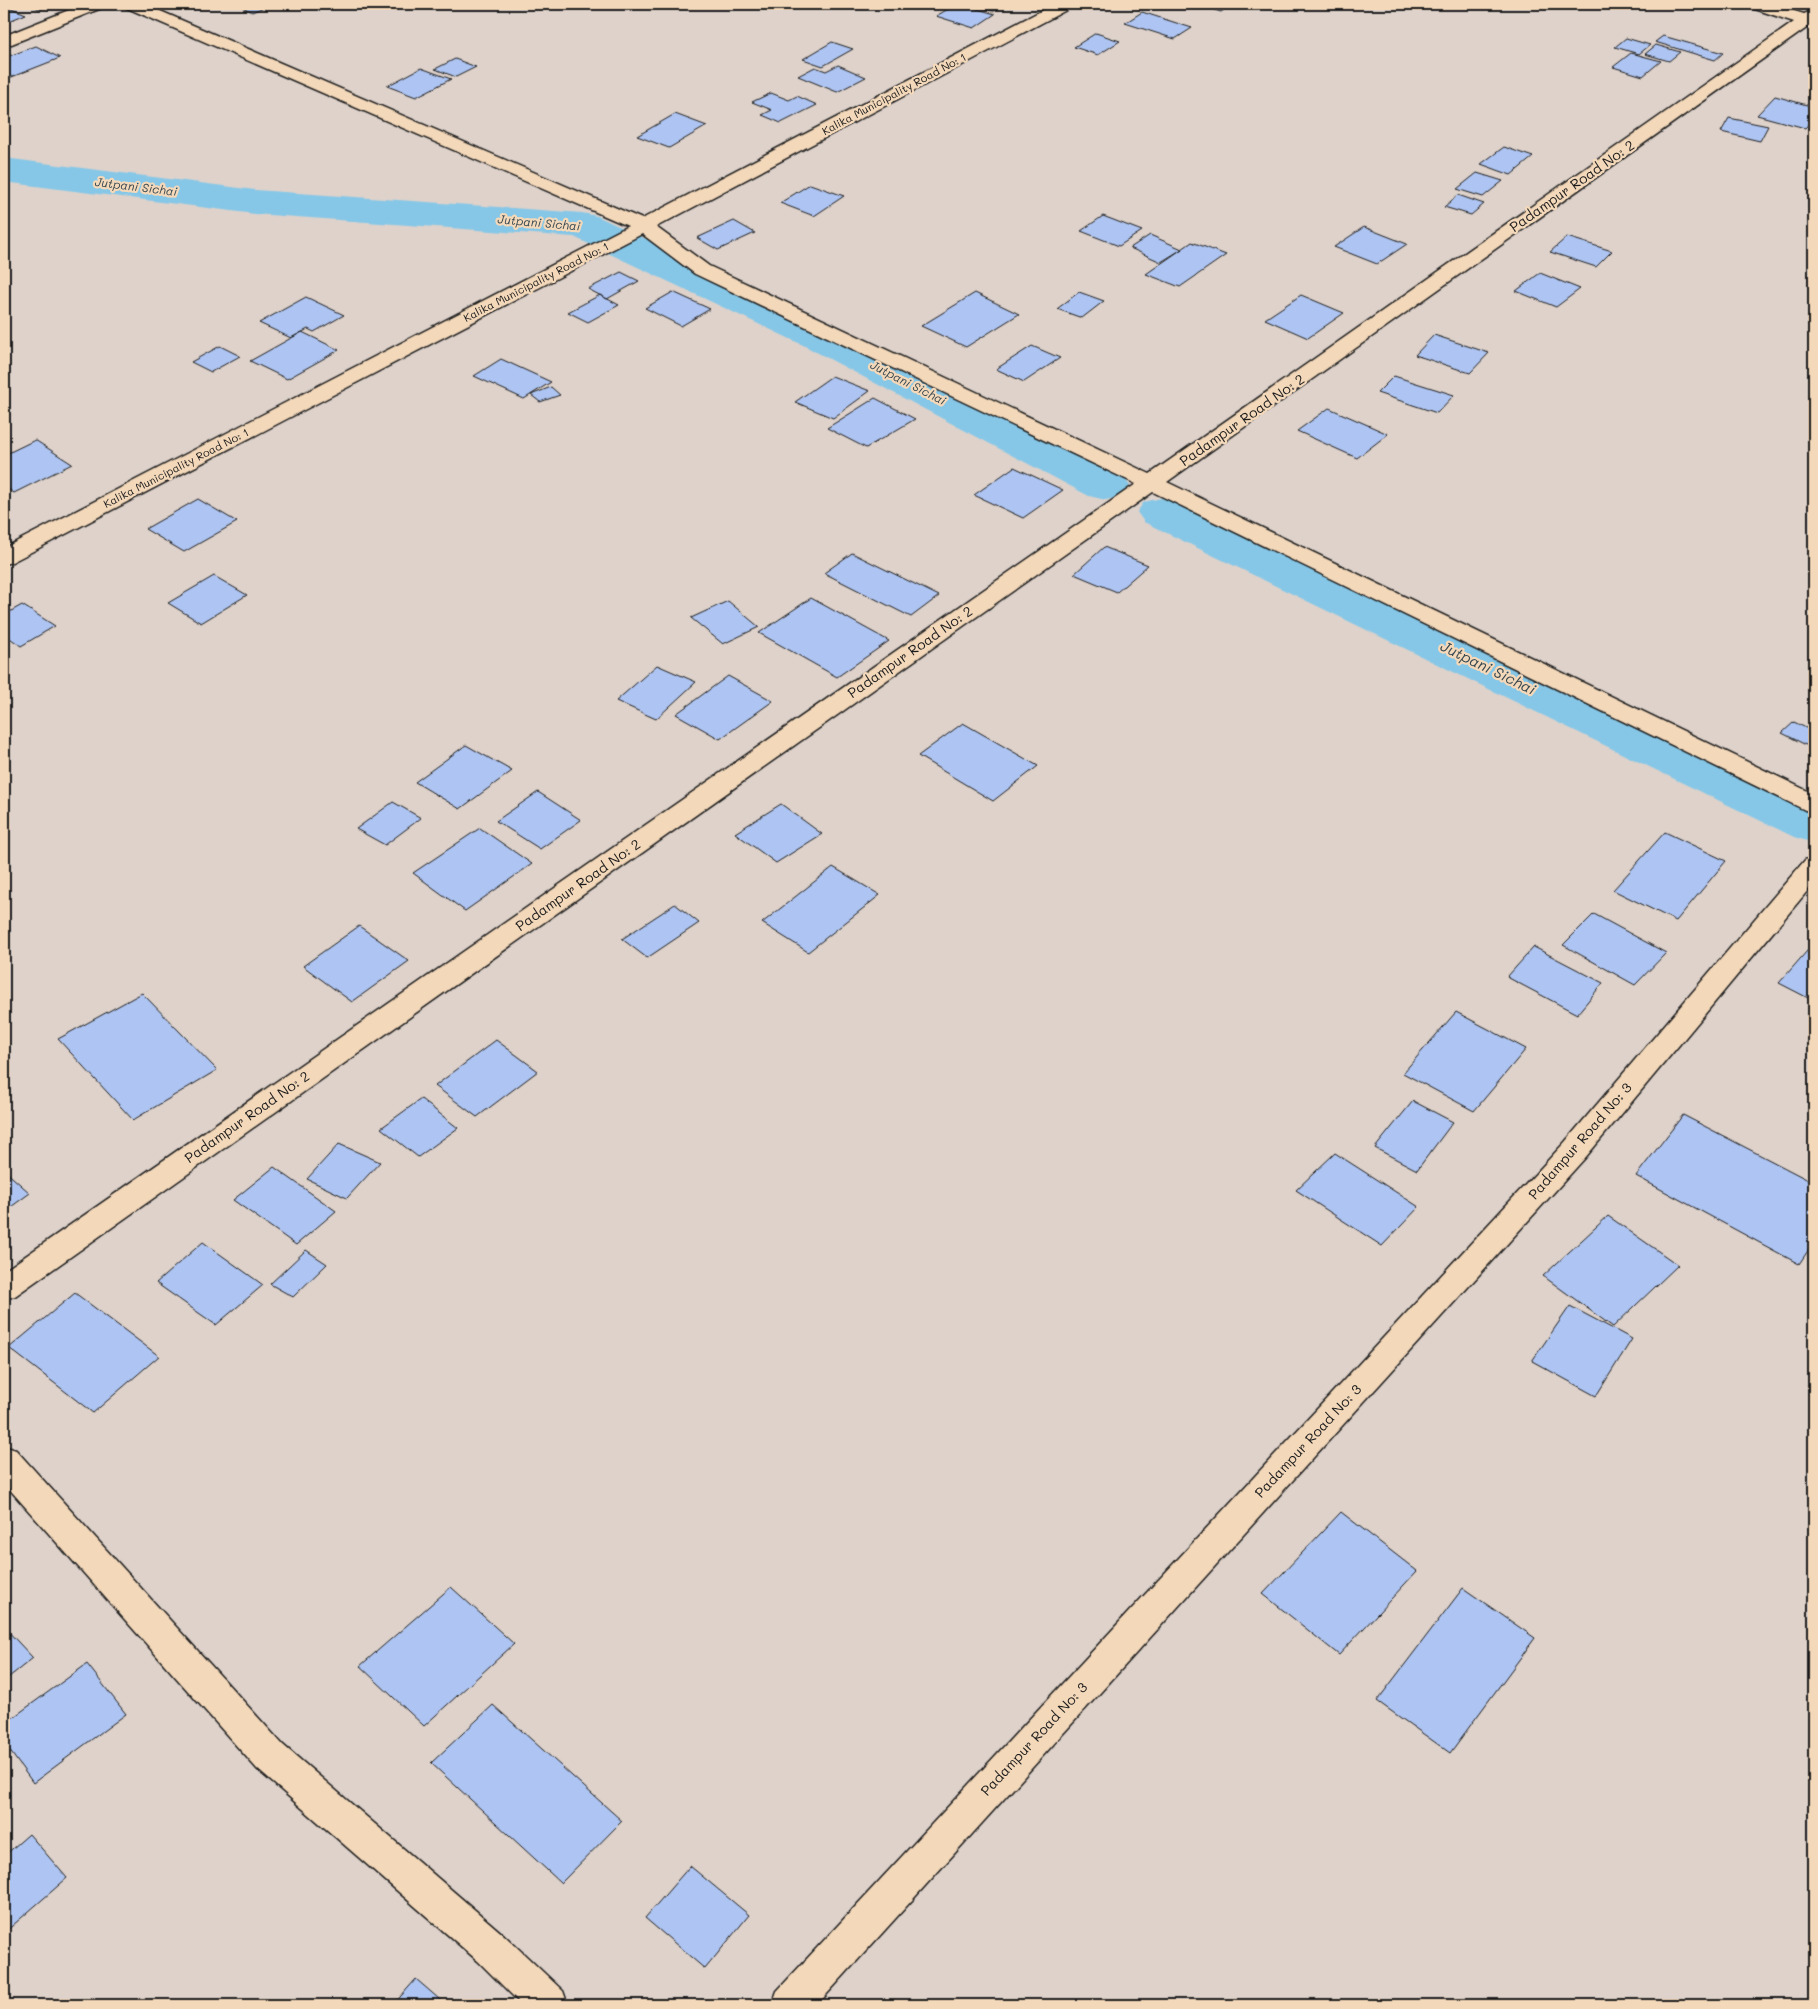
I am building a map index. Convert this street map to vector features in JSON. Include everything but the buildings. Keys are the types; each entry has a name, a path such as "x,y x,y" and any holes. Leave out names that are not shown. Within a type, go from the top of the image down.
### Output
{"street":[{"path":"4,42 98,4"},
{"path":"131,4 643,226 702,270 1152,483 1814,804"},
{"name":"Kalika Municipality Road No: 1","path":"4,557 643,226 1066,4"},
{"path":"1754,4 1812,19"},
{"name":"Padampur Road No: 2","path":"4,1287 1812,19"},
{"name":"Padampur Road No: 3","path":"791,2005 1575,1150 1814,866"},
{"path":"4,1460 270,1757 491,1948 548,2005"}],"waterway":[{"name":"Jutpani Sichai","path":"4,170 255,202 582,225 818,336 1106,486"},
{"name":"Jutpani Sichai","path":"1161,512 1814,824"}]}
